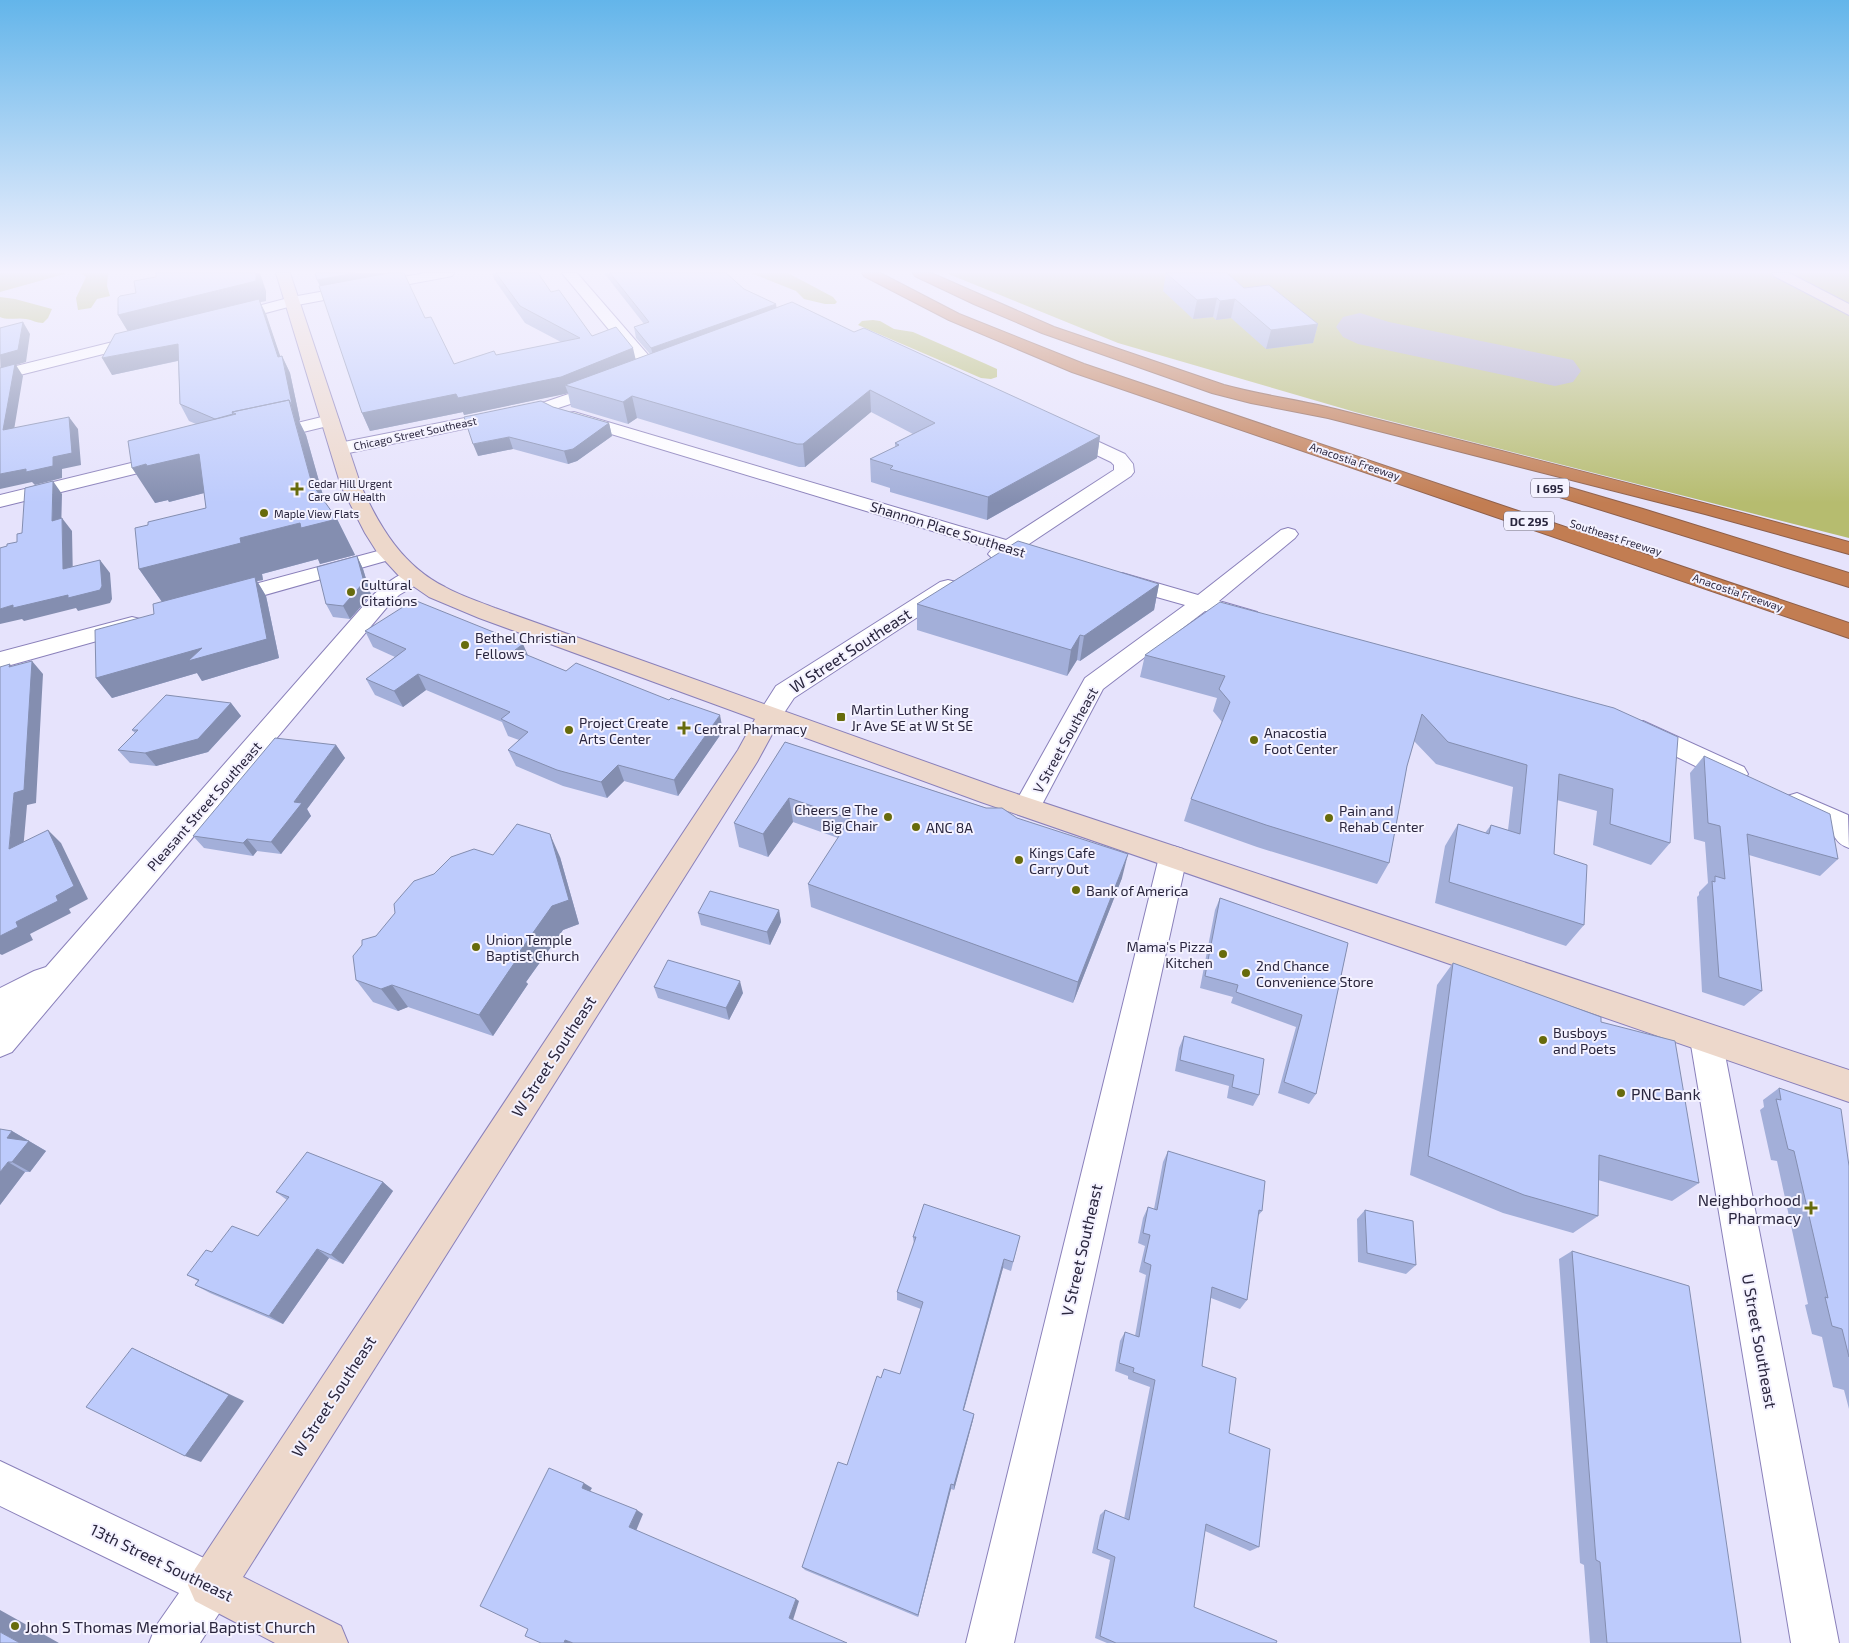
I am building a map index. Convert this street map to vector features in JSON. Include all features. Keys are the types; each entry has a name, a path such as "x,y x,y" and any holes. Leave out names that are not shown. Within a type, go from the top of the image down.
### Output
{"highway":[{"name":"Anacostia Freeway","path":"1031,350 1105,378 1849,631"},
{"path":"1101,350 1250,398 1329,413 1712,510 1849,548"},
{"name":"I 695","path":"1250,398 1352,430 1636,513 1849,580"},
{"name":"Southeast Freeway","path":"1209,412 1311,440 1849,612"}],"main road":[{"path":"307,350 351,486 360,508 389,554 413,577 437,592 487,613 769,716 1027,807 1849,1086"},
{"name":"W Street Southeast","path":"210,1585 743,762 769,716"},
{"name":"13th Street Southeast","path":"210,1585 324,1643"}],"street":[{"path":"0,375 101,350"},
{"path":"634,350 650,368"},
{"path":"630,376 668,362"},
{"name":"Chicago Street Southeast","path":"339,449 549,406 571,400 613,383"},
{"name":"Shannon Place Southeast","path":"549,406 563,413 1064,564"},
{"path":"248,440 330,420"},
{"name":"W Street Southeast","path":"769,716 785,692 1124,472 1124,464 1118,458 1052,427"},
{"path":"0,501 182,456"},
{"name":"V Street Southeast","path":"1027,807 1094,684 1201,604 1288,534"},
{"path":"204,605 389,554"},
{"path":"1101,574 1270,623"},
{"name":"Pleasant Street Southeast","path":"3,1023 60,972 380,600 391,590 413,577"},
{"path":"0,660 148,620"},
{"path":"1626,722 1838,822 1849,836"},
{"name":"V Street Southeast","path":"990,1643 1173,857"},
{"name":"U Street Southeast","path":"1706,1039 1815,1643"},
{"name":"13th Street Southeast","path":"0,1483 210,1585"},
{"name":"W Street Southeast","path":"173,1643 210,1585"}],"green space":[{"path":"915,350 953,350 997,369 997,377 991,379 981,378"},
{"path":"1141,350 1849,350 1849,538 1355,412"}],"building":[{"path":"0,350 18,350 18,350 0,355"},
{"path":"107,350 147,350 102,358"},
{"path":"178,350 276,350 278,357 282,356 292,404 289,400 232,412 233,414 215,419 180,404"},
{"path":"341,350 447,350 454,364 494,351 496,355 522,350 629,350 561,377 458,398 456,394 362,413"},
{"path":"662,350 911,350 1100,436 988,497 890,469 893,466 870,459 899,445 895,443 935,423 870,390 803,444 797,444 632,396 623,402 565,385"},
{"path":"15,364 3,430 69,417 72,453 53,457 53,466 26,472 26,469 0,474 0,368"},
{"path":"289,400 312,484 337,519 301,528 300,523 240,538 241,543 139,569 135,528 148,525 148,522 206,508 199,454 132,468 128,441 236,414 232,412"},
{"path":"541,401 553,407 609,423 573,449 564,451 509,437 473,444 464,417"},
{"path":"53,481 52,521 62,518 63,569 100,560 102,586 100,590 68,598 68,595 13,608 13,605 0,609 0,548 17,542 17,534 22,533 25,488"},
{"path":"1018,541 1159,584 1084,636 1080,635 1071,650 917,604"},
{"path":"357,556 364,582 343,606 326,604 317,567"},
{"path":"255,577 267,639 188,661 202,648 96,678 95,630 154,614 153,604"},
{"path":"414,600 523,644 515,650 566,671 576,663 669,700 671,698 720,715 674,780 618,765 601,782 557,770 508,750 528,732 501,719 510,712 418,674 394,691 366,679 406,649 365,631"},
{"path":"1220,602 1614,708 1678,737 1670,843 1610,824 1613,789 1559,774 1554,854 1587,865 1584,925 1449,882 1458,824 1489,834 1491,825 1520,834 1527,765 1448,742 1422,714 1407,766 1389,863 1266,825 1191,799 1230,702 1219,689 1225,676 1145,655"},
{"path":"32,661 24,790 14,793 9,849 48,830 74,886 56,896 58,901 16,922 18,927 0,936 0,667 10,664 9,667"},
{"path":"166,695 231,703 198,739 145,753 118,750 138,730 132,730"},
{"path":"275,738 336,745 294,802 302,803 271,842 247,839 243,843 193,836"},
{"path":"785,742 986,808 1002,808 1017,818 1128,854 1078,982 808,884 850,819 789,798 763,834 734,823"},
{"path":"1704,756 1830,814 1838,859 1747,834 1762,991 1719,977 1712,881 1715,882 1715,876 1725,879 1720,826 1708,823"},
{"name":"Union Temple Baptist Church","path":"517,824 550,834 569,900 552,906 513,961 515,962 479,1015 392,985 381,989 356,980 353,956 362,945 362,940 376,936 395,913 394,904 414,881 434,874 451,857 474,849 493,855"},
{"path":"710,891 779,910 767,932 698,913"},
{"path":"1220,898 1348,943 1316,1094 1284,1082 1302,1015 1236,992 1238,985 1205,976"},
{"path":"668,960 740,981 726,1008 654,987"},
{"path":"1453,963 1601,1017 1601,1022 1675,1041 1699,1183 1599,1155 1598,1216 1524,1195 1428,1156"},
{"path":"1184,1036 1264,1059 1259,1095 1232,1087 1234,1075 1180,1060"},
{"path":"1779,1088 1841,1109 1849,1166 1849,1357 1842,1329 1832,1326 1825,1297 1828,1298 1794,1151 1788,1149 1776,1099 1781,1100"},
{"path":"0,1129 12,1131 7,1138 29,1141 12,1162 8,1162 0,1172"},
{"path":"1168,1151 1265,1181 1262,1211 1259,1210 1247,1300 1212,1287 1202,1366 1236,1378 1229,1433 1270,1449 1259,1547 1206,1524 1194,1607 1277,1641 1276,1643 1116,1643 1100,1636 1115,1557 1097,1549 1105,1510 1129,1520 1155,1380 1133,1372 1134,1368 1119,1363 1125,1332 1139,1337 1151,1265 1144,1262 1150,1235 1143,1233 1148,1207 1157,1210"},
{"path":"307,1152 383,1182 331,1255 317,1249 269,1316 195,1285 199,1280 187,1275 206,1250 212,1252 232,1226 258,1236 289,1197 276,1192"},
{"path":"924,1204 1020,1236 1013,1262 1004,1259 963,1410 974,1414 954,1485 951,1484 918,1615 802,1567 838,1462 847,1465 877,1376 881,1378 884,1369 900,1374 923,1302 897,1292 916,1237 913,1237"},
{"path":"1365,1210 1413,1221 1416,1265 1367,1253"},
{"path":"1572,1251 1689,1286 1741,1643 1607,1643 1600,1562 1596,1560"},
{"path":"132,1348 229,1395 185,1456 86,1407"},
{"path":"549,1468 584,1483 582,1488 637,1510 629,1527 796,1599 789,1618 847,1643 573,1643 565,1640 564,1643 541,1643 525,1636 528,1629 480,1606"},
{"path":"0,1632 20,1643 0,1643"}],"taxiway":[{"path":"1451,350 1555,371"}],"place":[{"name":"Cedar Hill Urgent Care GW Health","path":"297,489"},
{"name":"Maple View Flats","path":"264,513"},
{"name":"Cultural Citations","path":"351,592"},
{"name":"Bethel Christian Fellows","path":"465,645"},
{"name":"Martin Luther King Jr Ave SE at W St SE","path":"841,717"},
{"name":"Central Pharmacy","path":"684,728"},
{"name":"Project Create Arts Center","path":"569,730"},
{"name":"Anacostia Foot Center","path":"1254,740"},
{"name":"Cheers @ The Big Chair","path":"888,817"},
{"name":"Pain and Rehab Center","path":"1329,818"},
{"name":"ANC 8A","path":"916,827"},
{"name":"Kings Cafe Carry Out","path":"1019,860"},
{"name":"Bank of America","path":"1076,890"},
{"name":"Union Temple Baptist Church","path":"476,947"},
{"name":"Mama's Pizza Kitchen","path":"1223,954"},
{"name":"2nd Chance Convenience Store","path":"1246,973"},
{"name":"Busboys and Poets","path":"1543,1040"},
{"name":"PNC Bank","path":"1621,1093"},
{"name":"Neighborhood Pharmacy","path":"1811,1208"},
{"name":"John S Thomas Memorial Baptist Church","path":"15,1626"}]}
